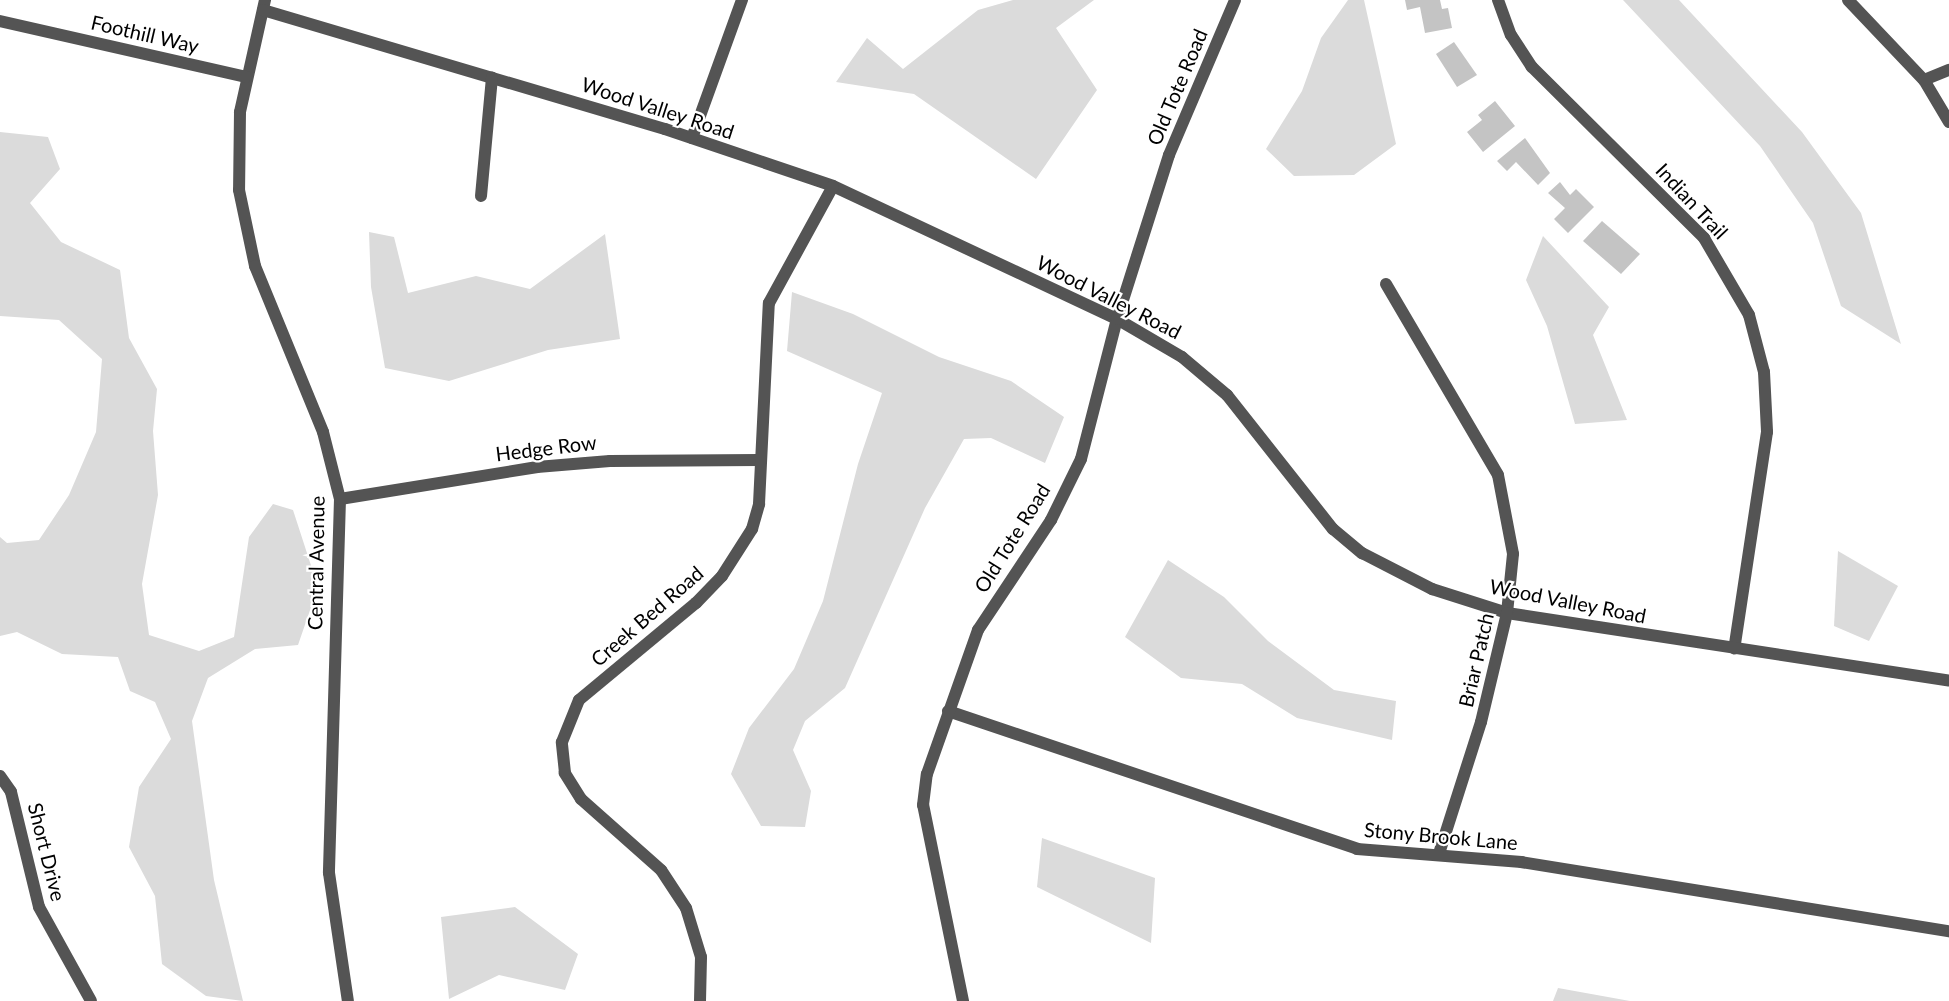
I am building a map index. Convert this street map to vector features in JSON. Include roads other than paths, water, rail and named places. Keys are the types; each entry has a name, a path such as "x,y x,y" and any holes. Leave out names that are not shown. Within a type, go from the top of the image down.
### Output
{"street":[{"path":"692,138 742,0"},
{"name":"Old Tote Road","path":"967,1000 923,805 927,774 978,630 1051,520 1080,459 1117,319 1169,155 1235,0"},
{"name":"Indian Trail","path":"1498,0 1511,35 1532,67 1704,238 1749,315 1764,372 1767,432 1734,649"},
{"path":"1848,0 1924,80 1949,122"},
{"name":"Wood Valley Road","path":"264,5 492,78 692,138 833,186 1117,319 1182,357 1227,394 1301,492 1362,553 1432,589 1507,613 1949,681"},
{"name":"Central Avenue","path":"264,5 246,77 238,150 245,228 268,302 323,432 340,499 329,873 348,1001"},
{"name":"Foothill Way","path":"0,21 246,77"},
{"path":"1924,80 1949,70"},
{"path":"482,196 492,78"},
{"name":"Creek Bed Road","path":"700,1001 701,957 686,908 662,870 572,787 562,742 579,700 662,634 722,576 752,529 759,504 759,460 769,303 833,186"},
{"name":"Briar Patch","path":"1386,284 1498,475 1513,554 1507,613 1481,722 1439,854"},
{"name":"Hedge Row","path":"340,499 537,466 610,460 759,460"},
{"name":"Stony Brook Lane","path":"948,711 1357,849 1521,862 1949,931"},
{"name":"Short Drive","path":"0,776 11,792 39,907 91,1001"}]}
